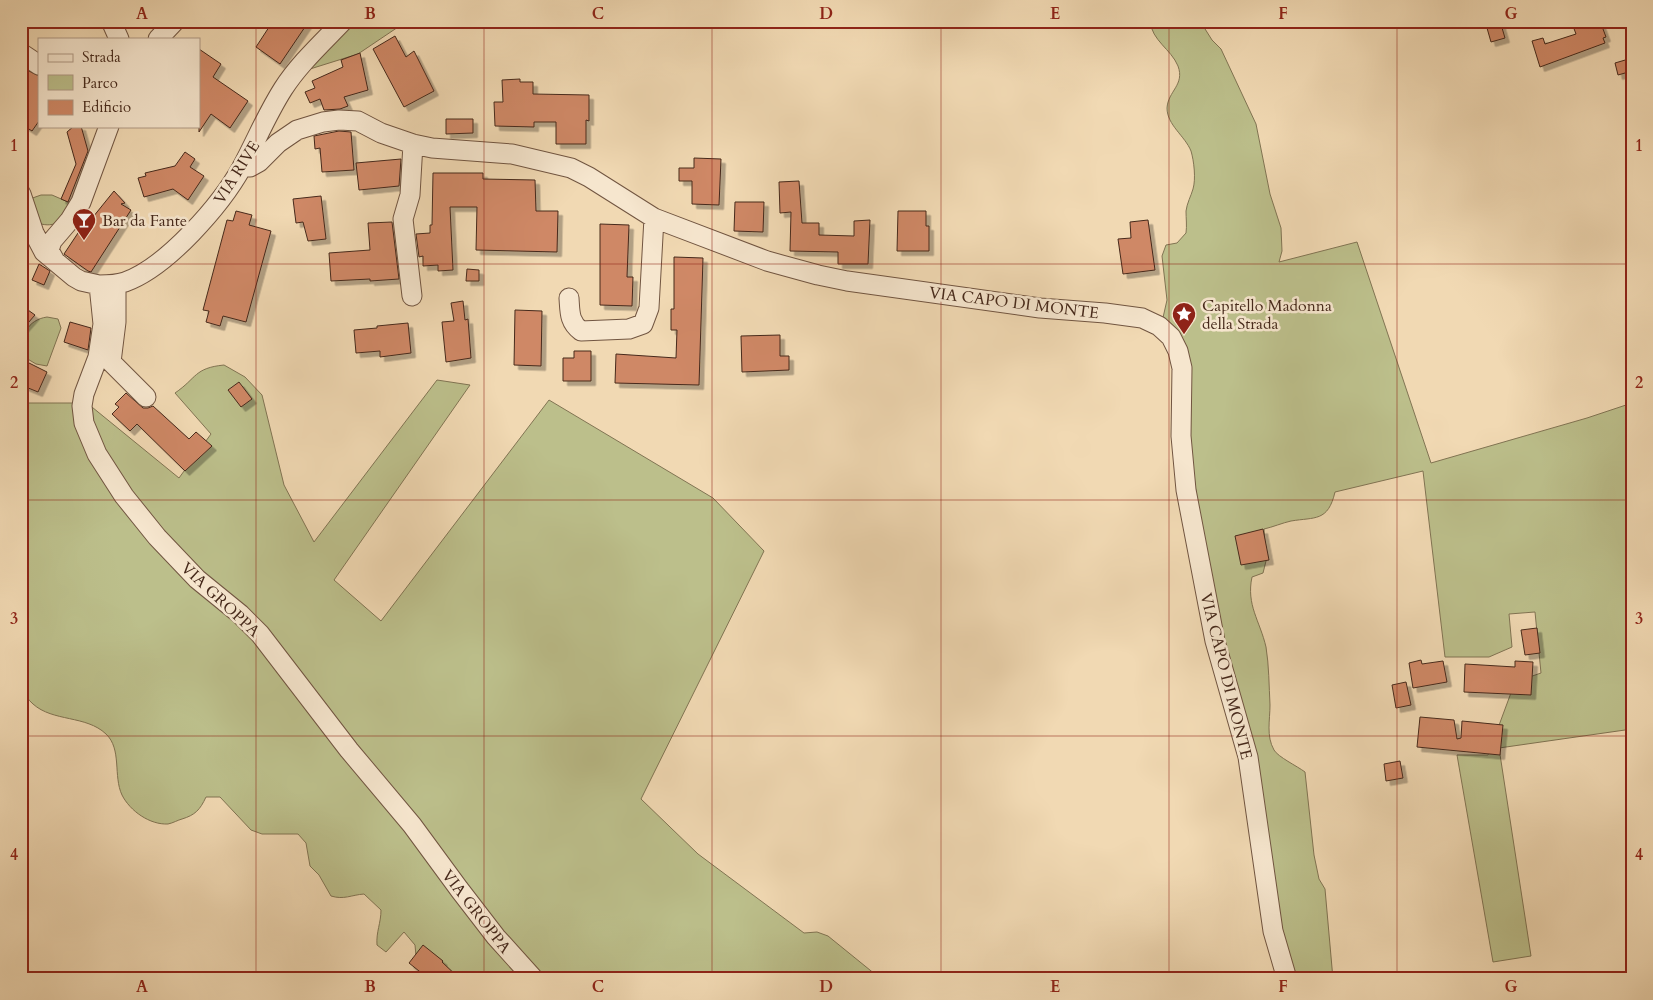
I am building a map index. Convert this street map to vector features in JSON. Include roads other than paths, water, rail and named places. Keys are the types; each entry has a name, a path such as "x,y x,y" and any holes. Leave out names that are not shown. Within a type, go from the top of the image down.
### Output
{"street":[{"path":"111,21 119,38"},
{"path":"159,38 174,21"},
{"name":"VIA RIVE","path":"107,285 126,282 152,268 183,241 222,198 242,167 283,88 308,57 343,21"},
{"path":"21,53 38,64"},
{"name":"VIA CAPO DI MONTE","path":"242,167 250,167 260,162 278,143 297,130 323,122 339,120 358,121 381,133 413,144 451,151 512,154 571,168 589,177 654,218 767,261 818,276 1040,308 1142,318 1159,326 1171,337 1178,352 1182,368 1181,436 1186,490 1215,641 1248,757 1273,931 1286,979"},
{"path":"55,261 50,253 50,245 54,237 66,226 81,202 108,128"},
{"path":"412,296 403,219 410,195 413,144"},
{"path":"21,194 40,246 49,257 81,281 107,285 117,303 111,362 146,397"},
{"path":"569,298 570,317 573,325 581,331 629,329 643,324 650,308 654,218"},
{"path":"31,225 34,228 47,231 66,226"},
{"name":"VIA GROPPA","path":"107,285 98,357 84,394 82,406 84,423 96,454 124,496 157,537 197,579 240,614 260,634 343,742 412,825 490,930 534,979"}],"place":[{"name":"Bar da Fante","path":"84,241"},
{"name":"Capitello Madonna della Strada","path":"1184,335"}]}
